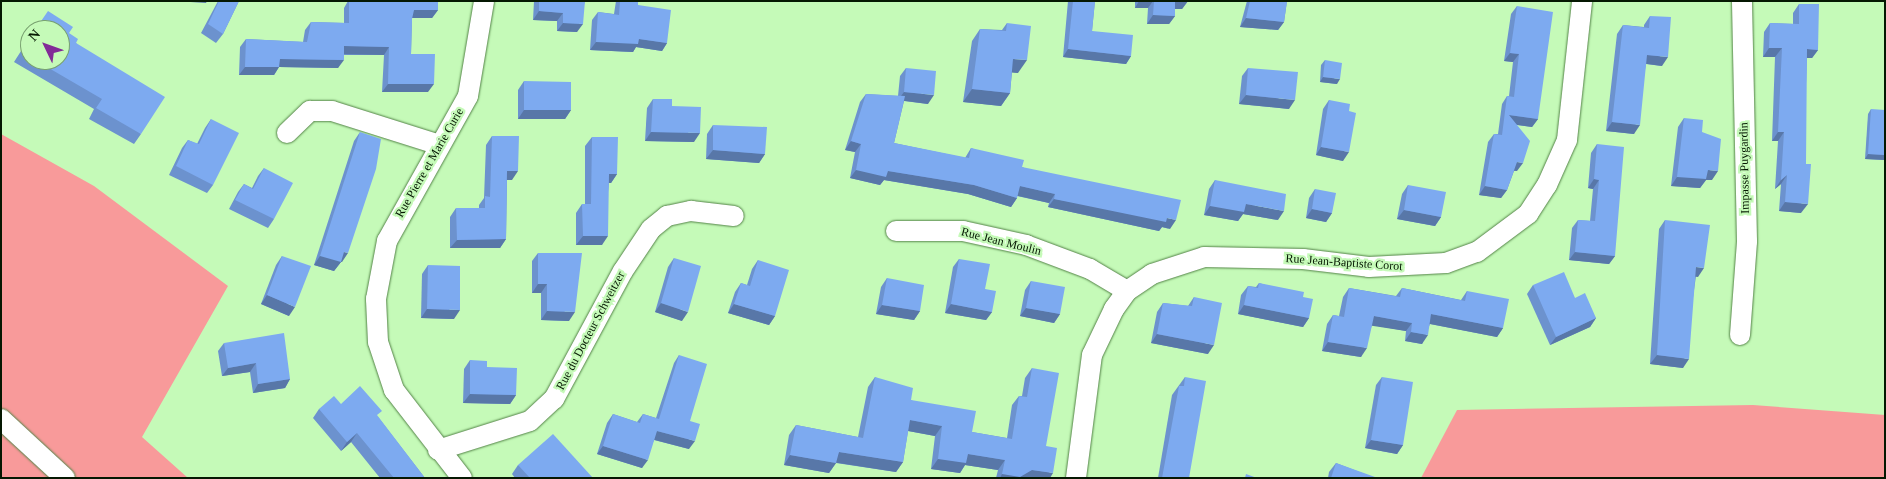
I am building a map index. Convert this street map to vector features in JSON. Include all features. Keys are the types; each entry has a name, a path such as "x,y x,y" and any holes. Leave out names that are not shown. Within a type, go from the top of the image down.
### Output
{"street":[{"name":"Rue Pierre et Marie Curie","path":"462,478 438,450 394,390 378,342 376,299 387,241 440,145 475,75 484,1"},
{"name":"Rue Jean-Baptiste Corot","path":"1076,478 1092,355 1127,291 1152,274 1204,257 1418,267 1477,252 1528,214 1547,185 1567,140 1582,1"},
{"name":"Impasse Puygardin","path":"1740,335 1747,241 1742,1"},
{"path":"287,133 310,111 332,111 440,145"},
{"name":"Rue du Docteur Schweitzer","path":"438,450 530,421 554,399 623,271 651,229 666,216 691,210 734,216"},
{"name":"Rue Jean Moulin","path":"896,231 963,231 1026,245 1090,270 1127,291"},
{"path":"1,419 65,478"}],"shaded area":[{"path":"1,134 94,186 228,286 142,437 188,478 1,478"},
{"path":"1753,405 1885,415 1885,478 1421,478 1457,410"}],"building":[{"path":"219,1 239,1 223,34 208,24"},
{"path":"349,1 438,1 438,10 414,10 412,19 411,54 435,54 434,84 388,84 389,47 344,46 344,60 280,59 279,67 245,67 246,39 307,42 311,22 349,23"},
{"path":"539,1 585,1 583,24 563,23 563,13 539,11"},
{"path":"620,1 638,1 638,5 671,10 667,43 639,39 638,44 596,42 598,12 619,15"},
{"path":"1073,1 1095,1 1092,31 1133,35 1131,56 1068,49"},
{"path":"1154,1 1175,1 1175,16 1153,15"},
{"path":"1250,1 1287,1 1284,22 1246,18"},
{"path":"1799,4 1819,4 1818,50 1807,49 1806,164 1811,164 1808,204 1785,202 1787,175 1781,180 1784,132 1778,132 1782,48 1769,48 1770,23 1799,24"},
{"path":"1517,6 1553,12 1538,119 1509,115 1530,141 1523,163 1517,162 1507,190 1485,186 1494,134 1502,135 1507,96 1514,97 1519,54 1510,53"},
{"path":"48,11 62,20 42,20"},
{"path":"1650,16 1671,17 1668,57 1647,55 1640,125 1612,122 1623,25 1649,28"},
{"path":"1007,23 1031,26 1027,60 1013,59 1010,93 972,89 980,29 1006,31"},
{"path":"70,34 78,39 76,43 165,97 141,134 96,108 102,99 52,70 70,70"},
{"path":"1325,60 1342,63 1340,79 1323,77"},
{"path":"906,68 936,71 934,95 904,92"},
{"path":"1248,68 1298,72 1295,100 1246,95"},
{"path":"524,81 571,82 571,110 524,110"},
{"path":"866,94 905,96 894,143 969,158 971,148 1024,160 1022,167 1181,200 1176,220 1167,218 1166,222 1054,199 1055,194 1020,186 1017,198 974,185 888,171 886,177 856,170 861,144 851,141"},
{"path":"653,99 672,99 672,106 701,107 700,133 651,132"},
{"path":"1329,100 1350,104 1349,111 1356,113 1349,152 1321,147"},
{"path":"1871,109 1885,110 1885,155 1868,154"},
{"path":"1684,118 1703,120 1702,132 1721,139 1718,171 1708,170 1706,179 1677,177"},
{"path":"211,119 239,133 213,185 176,166 188,140 199,144"},
{"path":"713,125 767,127 765,154 713,150"},
{"path":"360,132 381,139 376,169 348,253 344,252 341,262 320,256"},
{"path":"492,136 519,136 518,171 507,171 506,239 457,240 456,208 485,208 485,196 490,197"},
{"path":"592,137 618,137 617,174 609,174 608,236 583,236 582,204 591,204"},
{"path":"1597,144 1624,147 1615,256 1575,252 1578,220 1595,221 1599,180 1594,179"},
{"path":"264,168 293,183 274,219 235,200 244,184 253,189"},
{"path":"1215,180 1286,194 1284,211 1246,204 1244,212 1210,206"},
{"path":"1408,185 1446,192 1441,217 1404,210"},
{"path":"1315,189 1336,193 1332,213 1312,209"},
{"path":"1665,220 1710,225 1704,268 1696,267 1689,359 1657,355"},
{"path":"538,253 582,253 575,312 547,311 547,284 538,284"},
{"path":"282,256 311,266 295,307 267,295"},
{"path":"674,258 701,266 688,312 661,303"},
{"path":"959,259 990,264 985,289 996,291 992,312 951,304"},
{"path":"758,260 789,270 775,316 734,304 741,283 750,286"},
{"path":"428,265 460,266 460,310 427,309"},
{"path":"1564,272 1575,298 1585,293 1596,318 1556,337 1533,285"},
{"path":"887,278 924,285 920,311 882,305"},
{"path":"1031,281 1065,287 1060,314 1026,308"},
{"path":"1259,283 1304,292 1303,297 1313,299 1309,318 1244,305 1248,286 1258,288"},
{"path":"1349,288 1400,297 1402,288 1465,301 1467,291 1509,299 1503,328 1431,314 1428,335 1411,332 1412,323 1374,316 1367,348 1328,342 1333,315 1344,317"},
{"path":"1194,297 1222,303 1214,345 1157,334 1163,303 1192,306"},
{"path":"284,333 290,379 258,384 256,363 228,368 224,343"},
{"path":"679,355 707,364 690,421 700,424 695,441 657,431 648,460 603,446 613,414 640,423 643,414 659,419"},
{"path":"470,360 487,361 487,367 517,368 516,395 470,394"},
{"path":"1032,368 1059,373 1046,446 1057,448 1053,473 1032,470 1020,477 1002,474 1005,460 968,454 966,463 938,459 942,426 910,420 903,462 839,452 836,463 790,455 796,425 863,438 875,377 913,388 911,400 976,411 972,432 1012,439 1019,396 1027,397"},
{"path":"1185,377 1206,381 1189,478 1162,478 1179,386 1184,386"},
{"path":"1382,377 1413,382 1403,445 1371,440"},
{"path":"360,386 382,411 377,415 425,478 394,478 357,433 347,442 319,409 334,396 341,404"},
{"path":"553,434 593,478 530,478 518,465"},
{"path":"1336,463 1375,477 1375,478 1331,478"},
{"path":"1246,474 1257,478 1245,478"}]}
